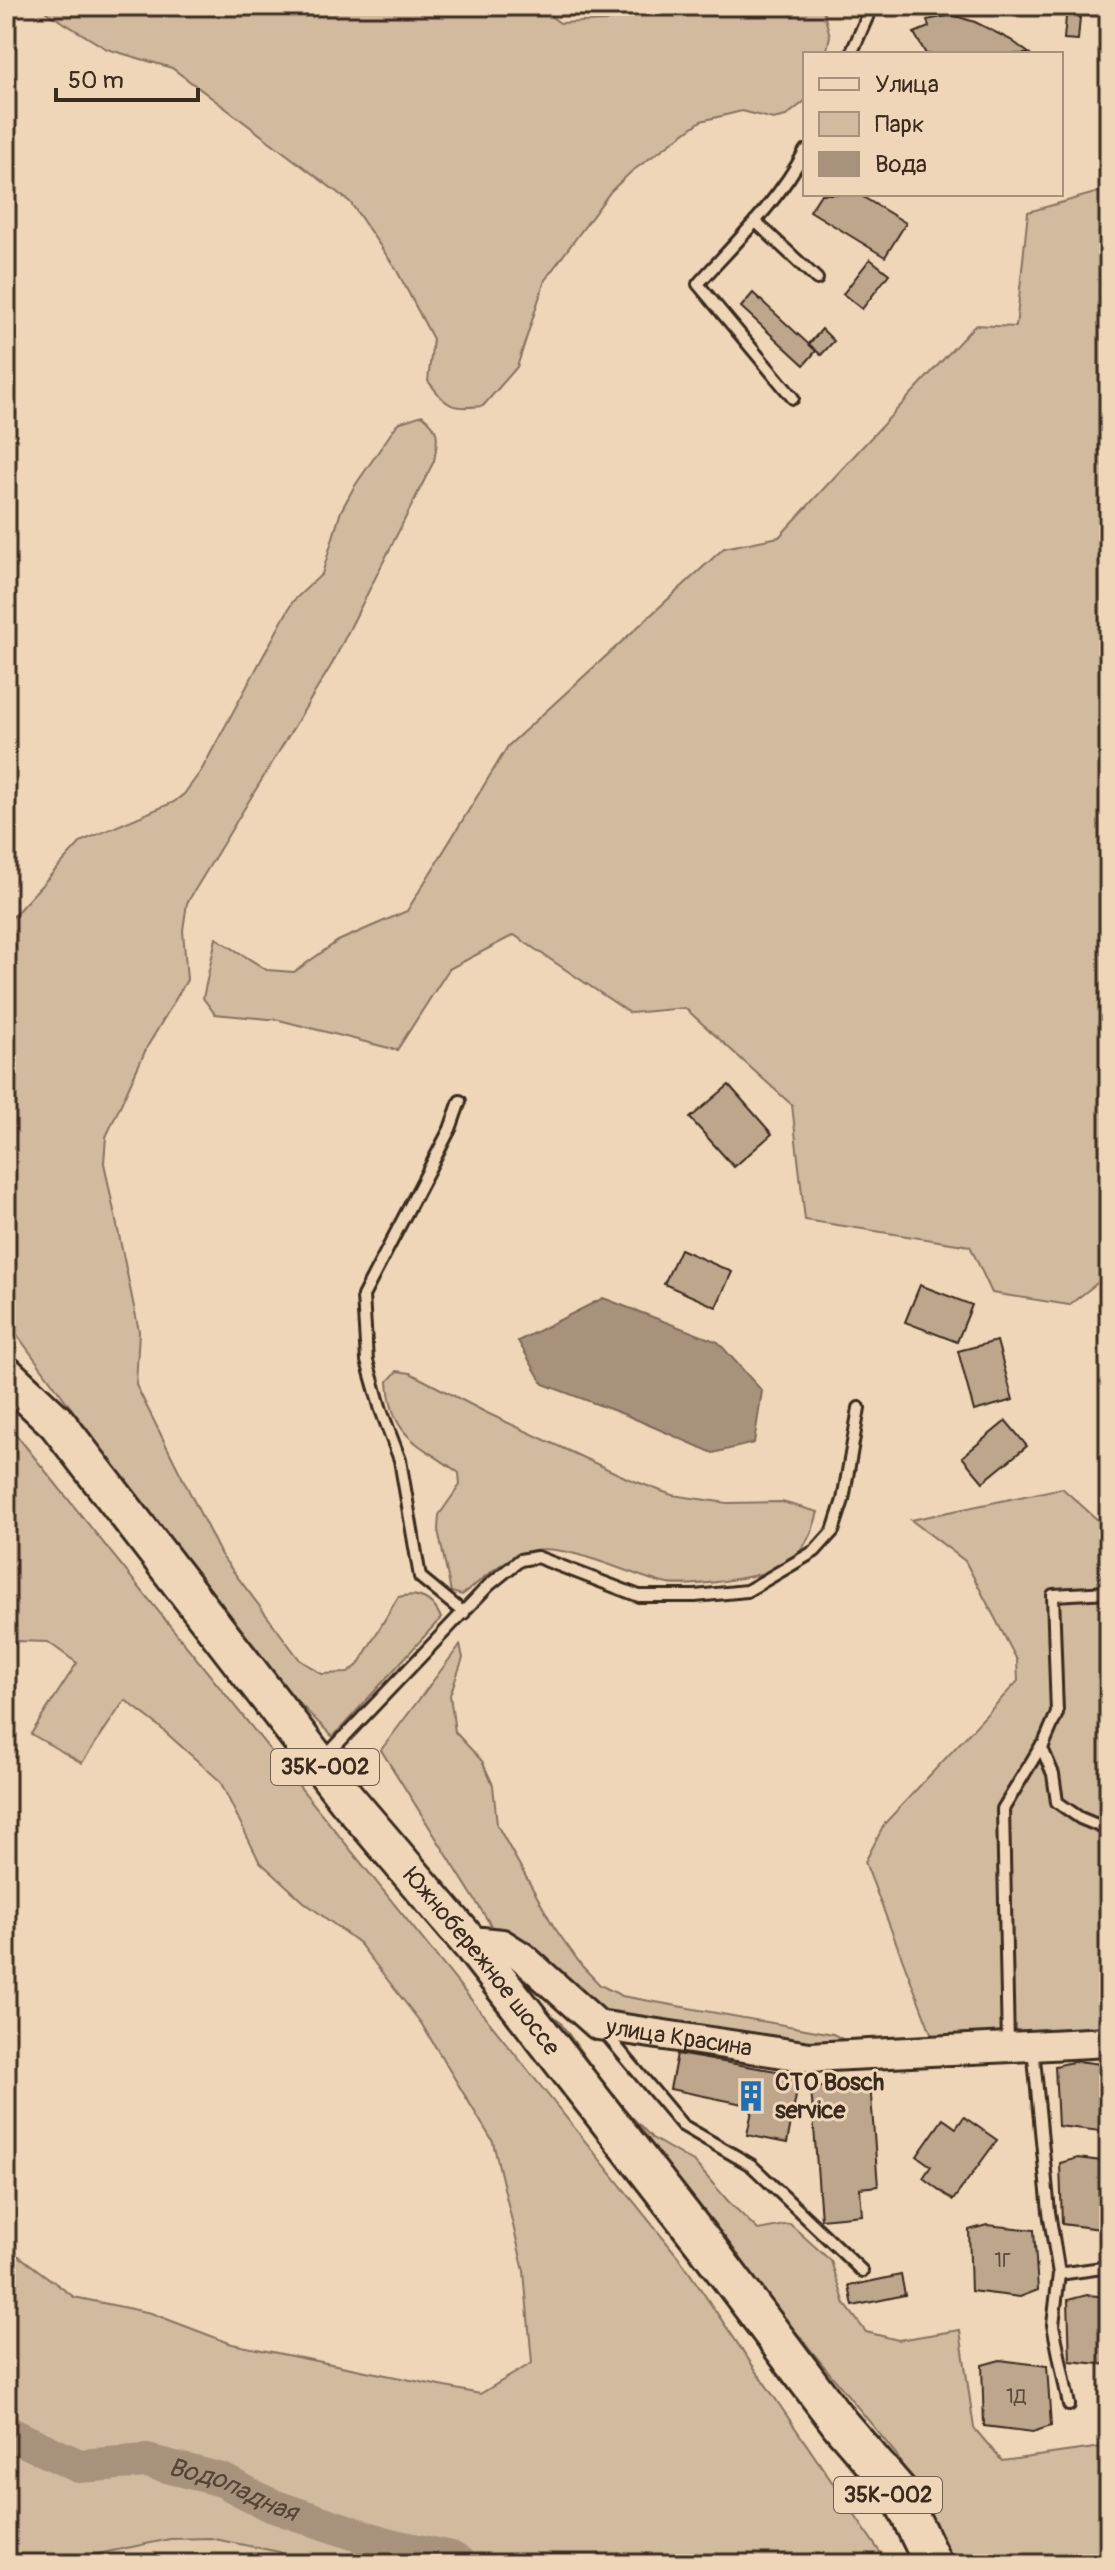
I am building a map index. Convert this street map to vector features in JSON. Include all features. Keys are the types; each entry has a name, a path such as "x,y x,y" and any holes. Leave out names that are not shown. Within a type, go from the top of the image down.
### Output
{"highway":[{"name":"Южнобережное шоссе","path":"6,1375 57,1423 171,1588 463,1952 710,2251 840,2424 898,2491 933,2564"},
{"name":"Южнобережное шоссе","path":"6,1402 38,1433 321,1762 463,1952 836,2435 896,2504 925,2564"}],"street":[{"name":"улица Красина","path":"463,1952 482,1942 502,1944 521,1956 598,2025 810,2057 1109,2042"}],"lane":[{"path":"852,52 872,6"},
{"path":"793,398 698,284 755,221 803,155"},
{"path":"755,221 817,279"},
{"path":"460,1101 450,1129 363,1296 363,1318 367,1361 400,1460 420,1577 464,1613"},
{"path":"321,1762 489,1585 520,1560 537,1557 639,1596 695,1596 747,1591 815,1551 833,1531 843,1500 859,1408"},
{"path":"1069,2405 1053,2325 1059,2274 1020,2047 1003,1809 1042,1748 1057,1713 1053,1595 1109,1592"},
{"path":"1042,1748 1053,1774 1057,1802 1080,1818 1109,1830"},
{"path":"598,2025 682,2125 751,2165 862,2271"},
{"path":"1059,2274 1109,2267"}],"shaded area":[{"path":"270,2530 347,2564 6,2564 6,2533"}],"green space":[{"path":"42,6 537,6 560,23 606,21 632,6 822,6 830,36 826,52 803,52 803,103 786,116 773,119 742,111 701,121 631,172 611,191 545,280 517,367 483,406 456,407 446,402 428,381 433,339 396,269 350,202 172,68 107,49 46,12"},
{"path":"1109,189 1109,1274 1069,1305 992,1293 970,1246 805,1220 792,1105 685,1008 630,1013 514,935 449,969 397,1050 279,1020 215,1014 203,998 216,938 267,970 294,972 338,941 407,911 508,746 724,548 779,537 975,325 1016,327 1028,212"},
{"path":"422,415 437,435 434,461 332,664 187,903 183,930 187,980 147,1047 106,1137 104,1163 139,1331 136,1385 221,1555 300,1660 322,1674 348,1673 358,1665 398,1597 424,1598 434,1606 441,1618 333,1737 261,1665 6,1320 6,924 82,841 174,802 184,794 201,771 293,601 322,574 341,511 354,487 398,423"},
{"path":"397,1371 410,1373 487,1413 629,1479 672,1495 727,1503 782,1502 818,1512 814,1527 804,1546 788,1563 746,1577 708,1583 663,1583 581,1555 548,1549 514,1557 462,1595 451,1592 438,1530 439,1515 460,1485 459,1473 419,1445 401,1427 394,1415 388,1381"},
{"path":"6,1422 680,2259 888,2564 309,2564 279,2552 210,2538 170,2539 93,2555 6,2555 6,2255 19,2256 74,2297 151,2313 232,2344 480,2394 532,2363 524,2271 493,2142 421,2023 359,1943 304,1902 259,1861 220,1781 125,1700 82,1763 31,1734 77,1663 48,1642 17,1641 6,1649"},
{"path":"1062,1488 1109,1530 1109,2031 933,2038 865,1862 885,1823 1018,1681 1017,1660 965,1561 911,1520"},
{"path":"460,1645 463,1658 450,1695 455,1732 482,1761 493,1785 497,1825 554,1927 582,1966 600,1985 622,1996 833,2034 844,2040 838,2052 810,2050 603,2011 492,1927 381,1750"},
{"path":"518,1993 560,2022 614,2098 652,2138 695,2163 758,2230 790,2224 831,2261 845,2304 866,2332 898,2340 960,2330 974,2428 1002,2461 1109,2446 1109,2512 1104,2521 1109,2530 1109,2564 951,2564 896,2454"}],"water":[{"path":"603,1298 718,1342 762,1391 754,1443 713,1453 626,1415 543,1384 518,1341"}],"building":[{"path":"1067,6 1081,6 1078,40 1064,39"},
{"path":"952,15 975,22 1027,52 925,52 914,33 929,27 927,20"},
{"path":"820,196 861,196 906,223 885,257 810,211"},
{"path":"870,259 889,274 862,309 843,294"},
{"path":"753,293 816,351 804,365 741,307"},
{"path":"822,329 834,341 821,355 809,344"},
{"path":"729,1085 772,1134 734,1167 690,1118"},
{"path":"680,1249 732,1272 716,1307 664,1284"},
{"path":"920,1285 972,1305 957,1342 905,1322"},
{"path":"997,1341 1013,1400 974,1411 958,1351"},
{"path":"1006,1421 1027,1446 983,1482 962,1457"},
{"name":"СТО Bosch service","path":"677,2054 800,2075 787,2143 747,2135 753,2106 670,2089"},
{"path":"1077,2061 1109,2065 1109,2132 1058,2126 1055,2066"},
{"path":"870,2083 878,2186 860,2188 862,2215 821,2219 811,2088"},
{"path":"964,2117 997,2140 953,2200 923,2178 931,2166 917,2156 943,2119 956,2128"},
{"path":"1078,2158 1109,2162 1109,2230 1062,2224 1060,2163"},
{"path":"987,2225 1034,2230 1038,2290 1020,2297 971,2291 969,2230"},
{"path":"901,2275 905,2295 853,2306 849,2286"},
{"path":"1087,2295 1109,2297 1109,2365 1070,2361 1068,2300"},
{"path":"1000,2360 1047,2366 1051,2426 1033,2432 984,2426 982,2365"}],"waterway":[{"name":"Водопадная","path":"6,2432 79,2466 147,2461 222,2480 270,2505 386,2544 451,2558 460,2564"}],"place":[{"name":"СТО Bosch service","path":"751,2096"}]}
